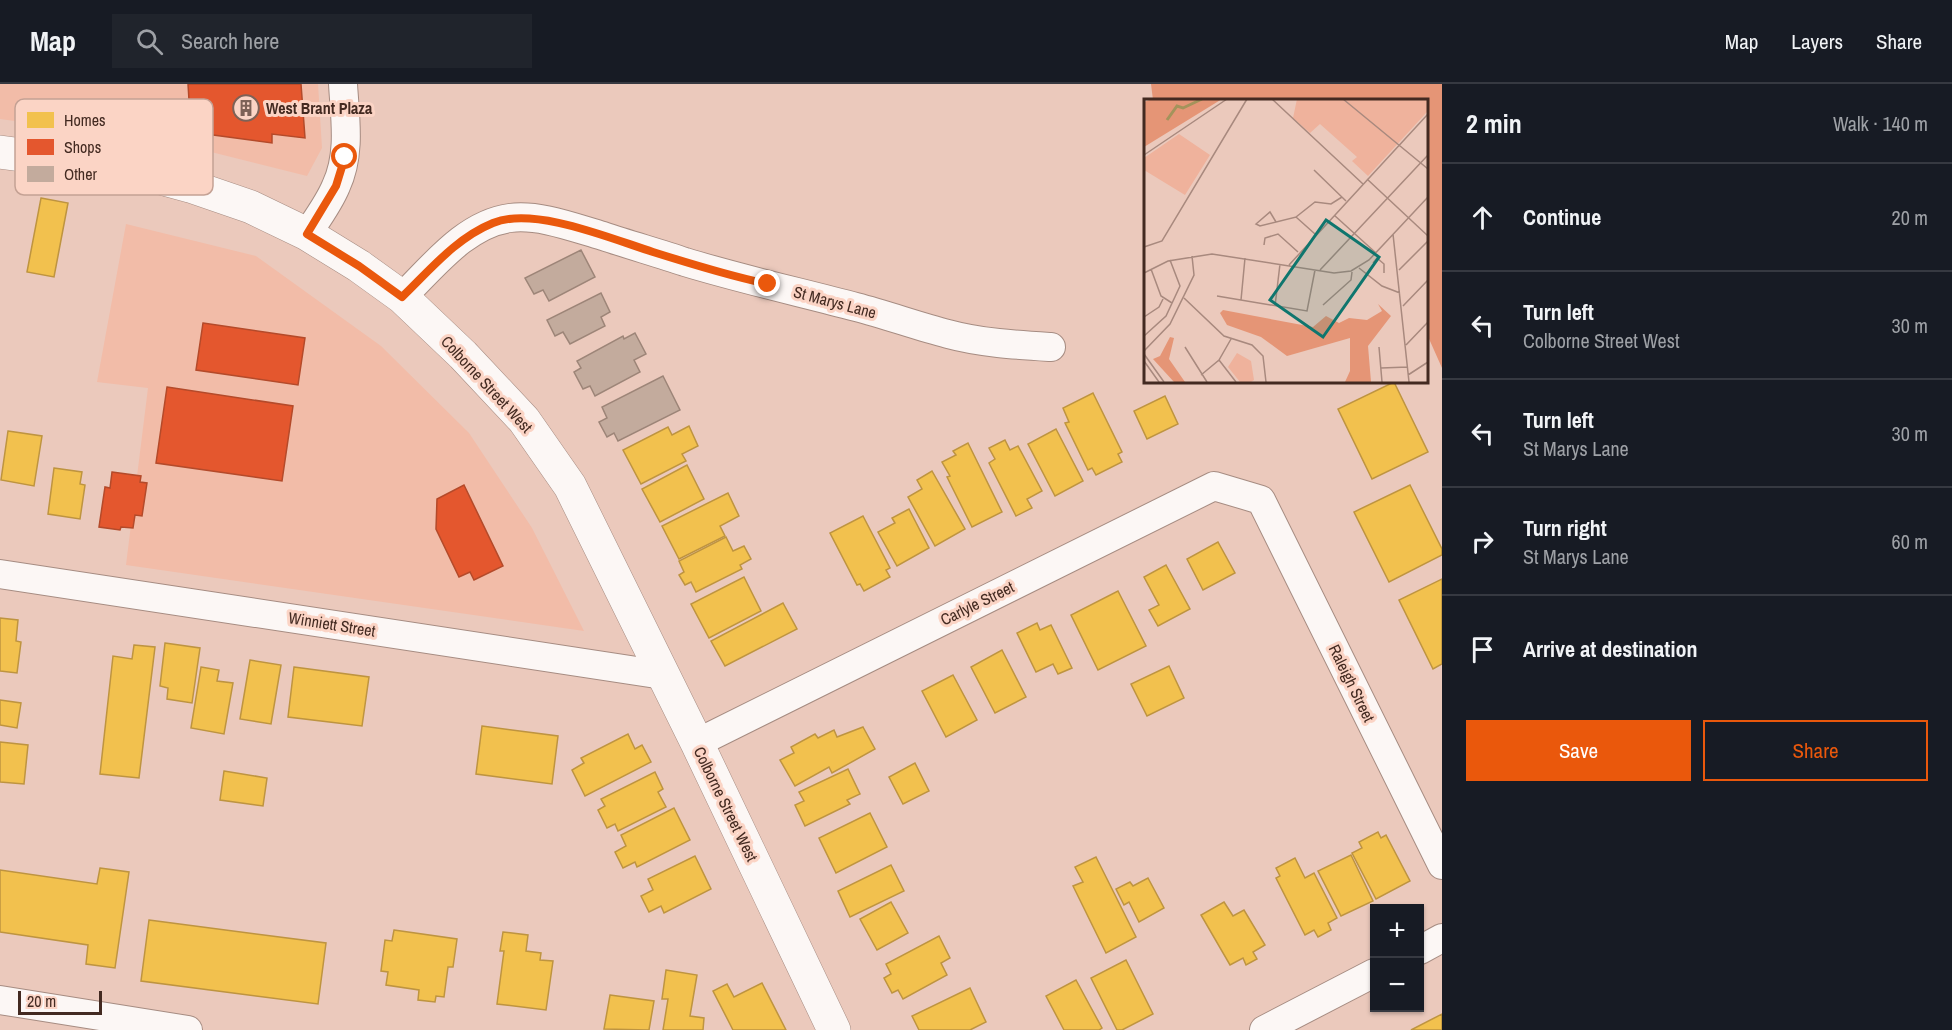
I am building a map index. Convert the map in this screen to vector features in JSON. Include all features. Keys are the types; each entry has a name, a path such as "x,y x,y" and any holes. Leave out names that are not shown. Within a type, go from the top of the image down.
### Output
{"main road":[{"name":"Colborne Street West","path":"0,152 15,154"},
{"name":"Colborne Street West","path":"213,194 251,207 307,234 359,266 402,297 524,420 570,486 697,743 834,1030"}],"street":[{"path":"307,234 336,186 345,157 343,84"},
{"name":"St Marys Lane","path":"402,297 468,235 495,222 510,218 523,218 561,223 732,277 768,284 885,315 950,335 1010,345 1051,347"},
{"name":"Carlyle Street","path":"697,743 1214,486 1261,500"},
{"name":"Raleigh Street","path":"1261,500 1442,865"},
{"name":"Winniett Street","path":"0,574 663,675"},
{"path":"1424,947 1442,938"},
{"path":"1264,1030 1370,975"},
{"path":"0,1000 188,1030"}],"shaded area":[{"path":"0,84 318,84 322,148 307,176 213,152 213,99 15,99 15,121 0,119"},
{"path":"1151,84 1442,84 1442,368 1427,334 1427,99 1153,99"},
{"path":"126,224 256,256 381,346 469,433 532,528 584,631 126,565 148,388 97,382"}],"building: Homes":[{"path":"41,198 68,203 54,277 27,272"},
{"path":"1394,382 1428,452 1372,479 1338,409"},
{"path":"1093,393 1122,452 1118,454 1122,462 1096,475 1092,468 1088,470 1065,423 1069,422 1063,408"},
{"path":"1165,396 1178,424 1147,439 1134,411"},
{"path":"689,426 698,446 682,454 686,461 641,484 623,450 668,427 672,435"},
{"path":"1056,429 1083,481 1055,496 1028,444"},
{"path":"8,431 42,436 34,486 1,480"},
{"path":"1005,440 1010,450 1018,446 1042,491 1027,499 1032,508 1016,516 989,463 995,459 989,448"},
{"path":"968,443 1002,512 972,527 942,462 956,455 953,451"},
{"path":"687,465 704,499 660,522 642,489"},
{"path":"54,468 82,472 80,484 85,485 80,519 48,514"},
{"path":"932,471 965,529 935,546 908,497 922,489 917,480"},
{"path":"1410,485 1442,549 1442,555 1389,582 1354,512"},
{"path":"728,493 739,516 720,526 725,536 679,559 662,526"},
{"path":"909,509 929,548 897,566 878,532 895,523 892,518"},
{"path":"863,516 890,568 886,570 890,577 864,591 860,584 857,585 830,533"},
{"path":"726,537 733,551 744,546 751,559 740,565 742,569 696,592 691,582 685,585 679,575 684,572 679,561"},
{"path":"1218,542 1235,573 1203,590 1187,559"},
{"path":"1166,565 1190,609 1158,626 1149,610 1159,605 1144,577"},
{"path":"744,577 761,611 709,638 691,604"},
{"path":"1442,579 1442,664 1433,669 1399,600"},
{"path":"1118,591 1146,646 1098,670 1071,615"},
{"path":"783,603 797,629 725,666 711,641"},
{"path":"0,618 18,620 16,641 21,642 17,673 0,671"},
{"path":"1037,623 1040,630 1051,625 1072,668 1058,674 1053,664 1036,672 1017,633"},
{"path":"165,643 200,648 192,703 167,699 168,688 160,686"},
{"path":"134,645 155,647 139,778 100,774 113,656 132,659"},
{"path":"1002,650 1026,697 995,713 971,667"},
{"path":"250,660 281,665 271,724 240,719"},
{"path":"1169,666 1184,698 1147,716 1131,684"},
{"path":"201,667 219,670 217,681 233,683 224,734 191,728"},
{"path":"294,667 369,677 362,726 288,717"},
{"path":"953,675 977,720 946,737 922,691"},
{"path":"0,700 21,703 17,728 0,725"},
{"path":"482,726 558,736 552,784 476,774"},
{"path":"863,727 875,749 832,773 829,767 795,786 780,760 794,753 791,747 815,734 818,738 834,730 837,737"},
{"path":"628,734 635,749 642,745 651,762 585,796 572,770 584,763 581,758"},
{"path":"0,742 28,745 24,784 0,782"},
{"path":"915,763 929,791 903,804 889,777"},
{"path":"848,769 860,794 847,800 850,804 805,826 795,805 804,801 799,792"},
{"path":"224,771 267,778 263,806 220,800"},
{"path":"655,772 663,789 658,792 666,807 618,831 615,824 607,828 598,810 605,806 601,799"},
{"path":"674,808 690,840 637,867 635,862 623,868 615,852 626,846 621,835"},
{"path":"870,813 887,847 836,873 819,838"},
{"path":"1378,832 1381,838 1386,835 1410,881 1376,899 1352,853 1362,848 1359,842"},
{"path":"1351,855 1373,901 1341,916 1318,871"},
{"path":"695,856 711,889 664,913 661,906 649,912 641,896 653,890 648,879"},
{"path":"1096,857 1136,937 1106,953 1073,886 1083,882 1075,867"},
{"path":"1295,858 1305,878 1314,873 1337,918 1328,923 1331,930 1318,937 1314,930 1305,935 1276,878 1280,876 1276,868"},
{"path":"891,865 904,891 850,917 838,891"},
{"path":"100,868 129,872 115,968 86,964 88,945 0,932 0,870 97,884"},
{"path":"1148,878 1164,908 1139,922 1129,902 1124,905 1116,889 1130,882 1133,886"},
{"path":"891,902 908,933 877,950 860,919"},
{"path":"1224,902 1233,916 1244,910 1265,945 1253,952 1257,959 1246,965 1243,958 1230,965 1201,915"},
{"path":"149,920 326,943 318,1004 141,981"},
{"path":"394,930 457,939 453,967 448,967 444,997 436,996 435,1002 418,1000 419,990 386,985 388,972 381,971 385,940 392,941"},
{"path":"503,932 528,935 526,951 541,953 540,960 553,961 546,1010 497,1004 504,951 500,951"},
{"path":"939,936 950,958 941,963 947,975 903,999 898,990 892,993 884,978 891,974 886,964"},
{"path":"1126,960 1153,1014 1122,1030 1117,1030 1091,978"},
{"path":"666,970 697,975 690,1016 704,1018 703,1030 663,1030 668,999 662,999"},
{"path":"1076,980 1102,1028 1099,1030 1064,1030 1046,996"},
{"path":"762,983 786,1030 733,1030 713,991 727,984 734,997"},
{"path":"970,988 986,1022 970,1030 919,1030 912,1016"},
{"path":"610,995 654,1001 649,1030 604,1029"},
{"path":"1442,1014 1442,1030 1411,1030"}],"building: Shops":[{"name":"West Brant Plaza","path":"188,84 301,84 305,138 272,134 272,143 213,135 213,99 189,99"},
{"path":"203,323 305,338 298,385 196,370"},
{"path":"167,387 293,406 282,481 156,463"},
{"path":"112,472 141,476 140,482 147,483 142,516 135,515 133,528 121,527 120,530 99,527 105,487 110,488"},
{"path":"464,485 503,566 474,580 470,572 459,577 436,529 437,499"}],"building: Other":[{"path":"581,250 595,277 549,301 543,290 534,294 525,278"},
{"path":"601,293 610,312 601,317 605,326 570,344 563,332 555,336 547,320"},
{"path":"635,333 646,354 634,360 640,372 595,396 590,386 583,389 574,372 581,368 577,361 623,336 624,339"},
{"path":"663,376 680,410 618,441 614,433 607,437 599,422 607,418 602,407"}],"place":[{"name":"West Brant Plaza","path":"246,108"}],"route":[{"path":"345,157 336,186 307,234 359,266 402,297 468,235 495,222 510,218 561,223 732,277 768,284"}]}
